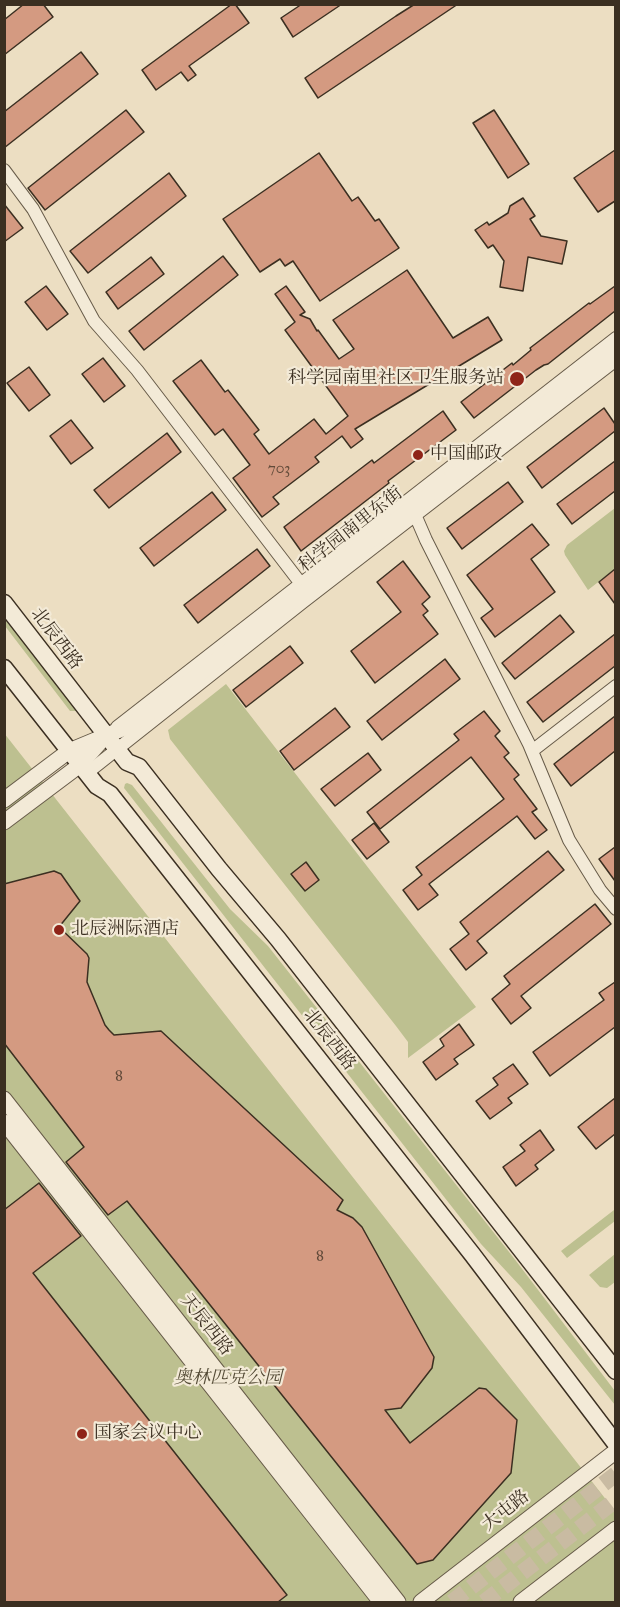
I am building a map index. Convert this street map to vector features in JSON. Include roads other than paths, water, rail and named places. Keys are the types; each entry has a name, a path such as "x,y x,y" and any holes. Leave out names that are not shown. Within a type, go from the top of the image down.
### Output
{"main road":[{"name":"北辰西路","path":"4,603 117,750 127,762 139,767 219,869 278,939 615,1371"},
{"name":"北辰西路","path":"4,668 97,786 110,794 465,1245 615,1444"}],"street":[{"path":"4,170 33,209 94,321 138,370 305,590 117,750 78,762 4,800"},
{"path":"412,507 615,339"},
{"name":"科学园南里东街","path":"106,735 129,726 145,716 615,349"},
{"path":"412,507 496,454 615,360"},
{"path":"412,507 426,540 532,751 569,840 600,890 615,909"},
{"path":"532,751 615,686"},
{"path":"4,822 78,762 106,735"},
{"name":"天辰西路","path":"4,1099 398,1602"},
{"name":"天辰西路","path":"4,1122 381,1602"},
{"name":"大屯路","path":"421,1602 615,1451"},
{"path":"522,1602 615,1529"}],"tunnel":[{"path":"452,1602 616,1474"},
{"path":"484,1602 616,1500"}],"place":[{"name":"科学园南里社区卫生服务站","path":"517,379"},
{"name":"中国邮政","path":"418,455"},
{"name":"北辰洲际酒店","path":"59,930"},
{"name":"国家会议中心","path":"82,1434"}],"park label":[{"name":"奥林匹克公园","path":"228,1379"}]}
